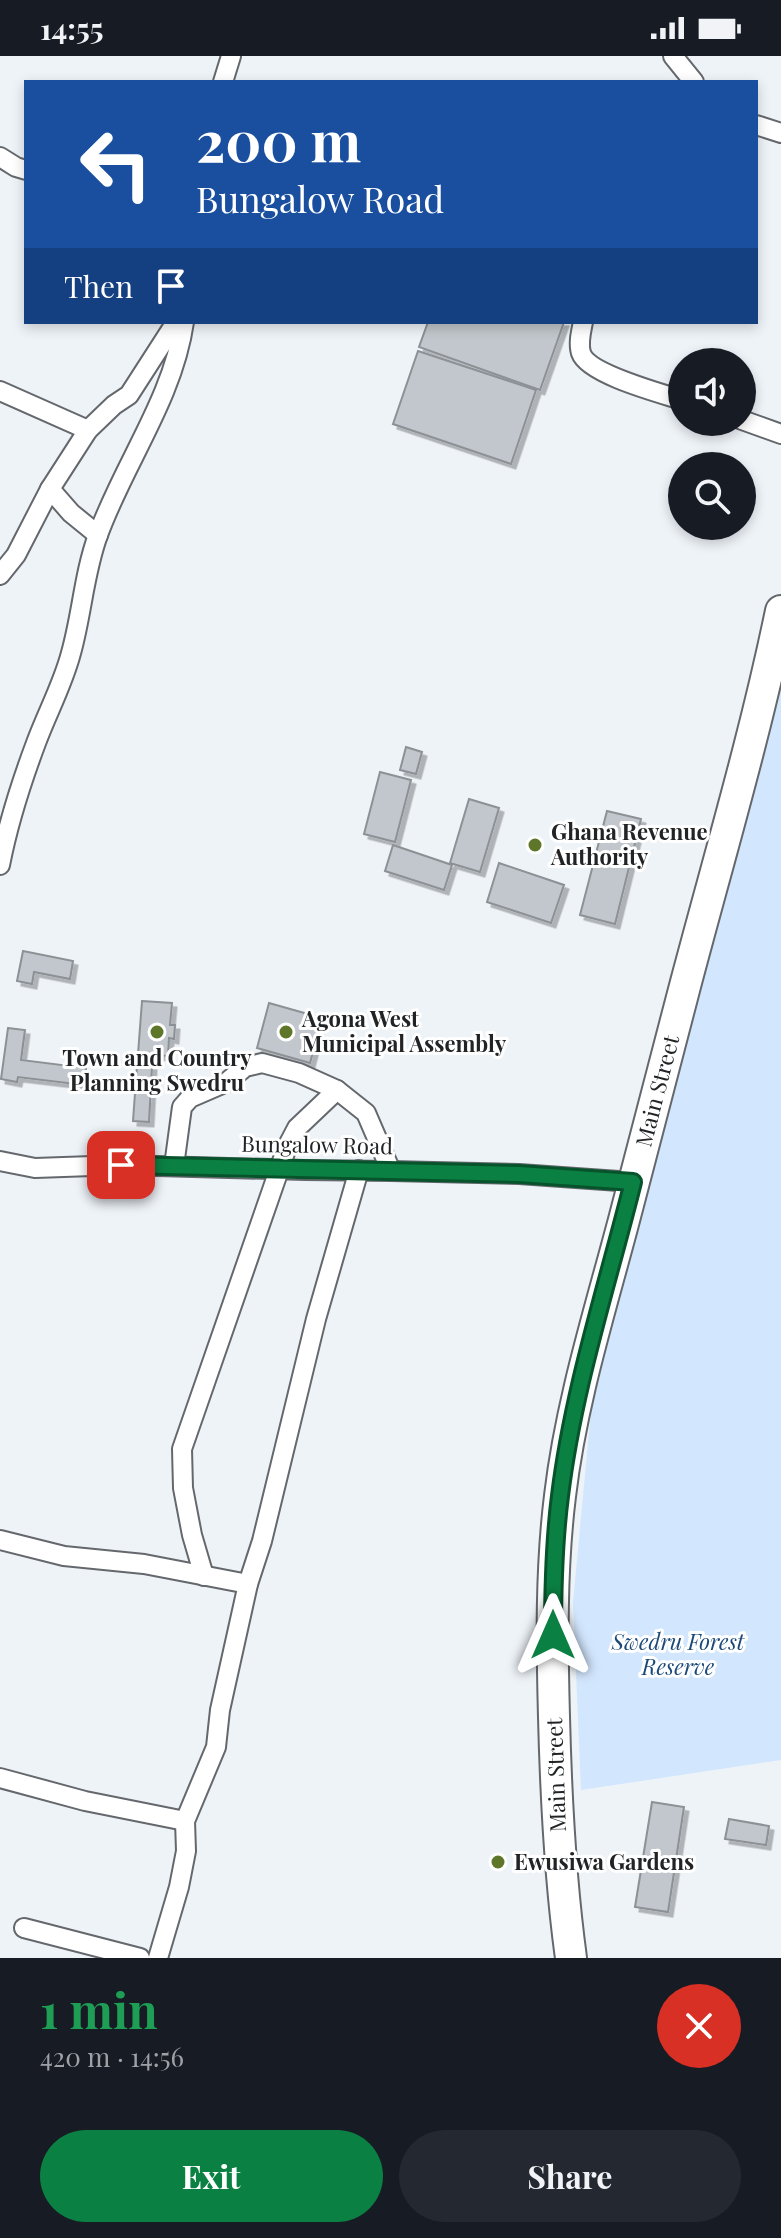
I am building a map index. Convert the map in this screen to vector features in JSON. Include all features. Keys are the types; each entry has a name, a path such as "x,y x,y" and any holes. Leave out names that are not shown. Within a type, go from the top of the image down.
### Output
{"main road":[{"name":"Main Street","path":"571,1958 557,1829 553,1579 560,1495 570,1433 596,1321 713,889 768,677 781,611"}],"street":[{"path":"224,80 231,56"},
{"path":"673,56 692,80"},
{"path":"758,126 781,133"},
{"path":"0,157 24,169"},
{"path":"0,575 16,555 50,489 88,430 129,395 175,324"},
{"path":"0,865 7,829 71,654 98,535 156,410 181,343 184,324"},
{"path":"582,324 579,338 581,355 593,367 668,396"},
{"path":"0,391 88,430"},
{"path":"756,425 781,434"},
{"path":"50,489 71,513 98,535"},
{"path":"174,1166 182,1107 190,1098 227,1082 245,1067 262,1063 299,1073 337,1090 366,1113 391,1171"},
{"path":"204,1576 183,1488 182,1449 287,1147 297,1128 337,1090"},
{"path":"0,1148 8,1163"},
{"name":"Bungalow Road","path":"8,1163 35,1168 174,1166 519,1174 633,1182"},
{"path":"158,1958 179,1887 186,1851 185,1821 216,1747 220,1710 248,1584 262,1541 316,1319 359,1170"},
{"path":"0,1540 64,1556 144,1564 248,1584"},
{"path":"0,1778 85,1801 185,1821"},
{"path":"24,1928 140,1958"}],"green space":[{"name":"Swedru Forest Reserve","path":"781,686 781,1760 581,1790 573,1602 591,1411"}],"building":[{"path":"427,324 563,324 540,390 419,347"},
{"path":"418,351 536,390 511,464 393,424"},
{"path":"406,747 422,752 416,774 400,770"},
{"path":"380,772 411,780 395,842 364,834"},
{"path":"469,799 499,808 480,872 450,863"},
{"path":"607,811 641,819 615,924 580,915"},
{"path":"393,845 452,865 444,890 385,871"},
{"path":"499,863 564,885 551,923 487,902"},
{"path":"23,951 73,961 70,979 34,972 32,984 17,981"},
{"name":"Town and Country Planning Swedru","path":"142,1001 172,1003 170,1025 175,1025 174,1039 169,1038 168,1056 138,1054"},
{"path":"269,1003 322,1018 310,1063 257,1048"},
{"path":"8,1028 25,1030 21,1060 86,1068 84,1085 18,1077 17,1082 1,1079"},
{"path":"137,1065 152,1066 149,1122 133,1121"},
{"path":"652,1802 684,1807 668,1912 635,1907"},
{"path":"729,1819 769,1826 766,1845 725,1839"}],"place":[{"name":"Ghana Revenue Authority","path":"535,845"},
{"name":"Town and Country Planning Swedru","path":"157,1032"},
{"name":"Agona West Municipal Assembly","path":"286,1032"},
{"name":"Ewusiwa Gardens","path":"498,1862"}],"route":[{"path":"121,1165 519,1174 633,1182 570,1433 560,1495 553,1579 553,1635"}]}
